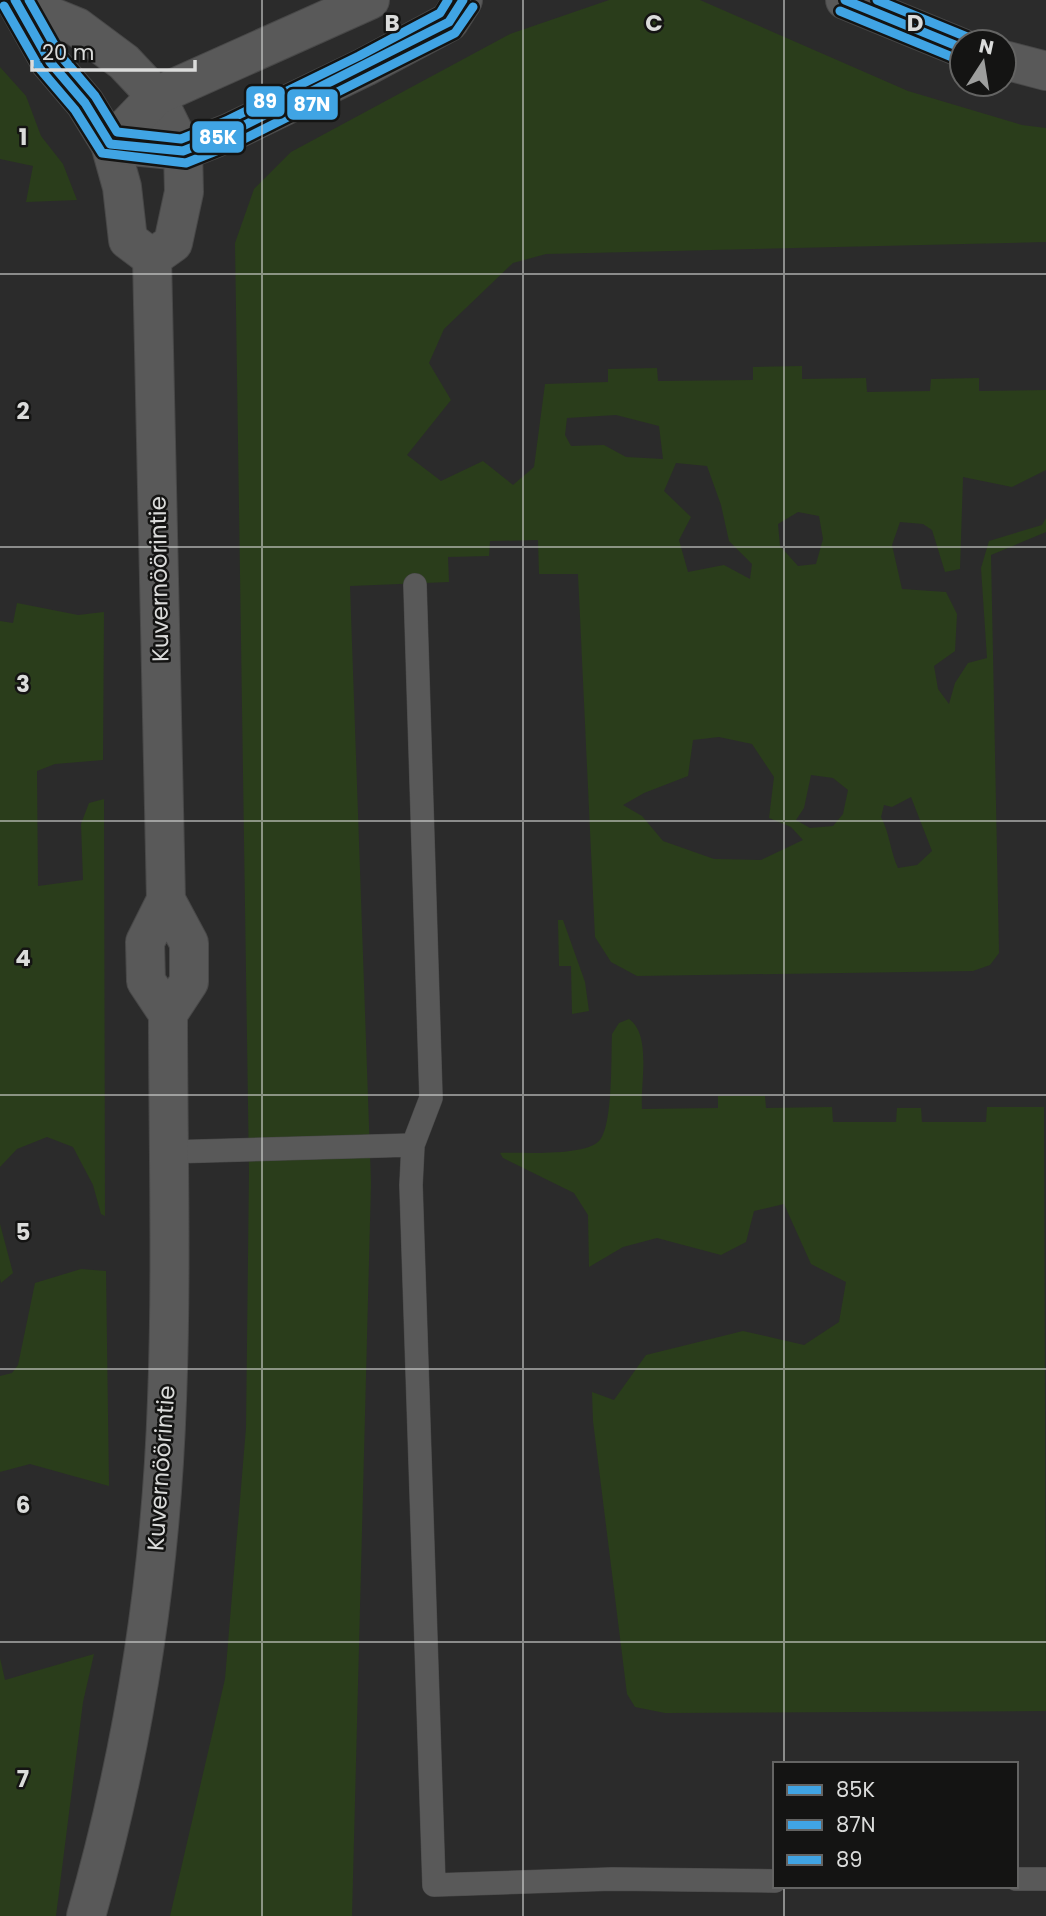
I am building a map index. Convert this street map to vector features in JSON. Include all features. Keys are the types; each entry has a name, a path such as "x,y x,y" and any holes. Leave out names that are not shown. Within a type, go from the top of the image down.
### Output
{"street":[{"path":"110,144 156,96 370,0"},
{"path":"110,144 184,151 231,132 365,68 449,22 463,0"},
{"path":"845,0 948,42"},
{"path":"16,1 77,27 124,62 156,96 184,151 184,191 173,243 152,258 128,240 122,187 110,144 86,103 50,62 16,1"},
{"path":"1018,64 1046,71"},
{"name":"Kuvernöörintie","path":"86,1916 100,1866 135,1700 157,1532 167,1400 167,1014 189,982 189,943 166,900 152,258"}],"lane":[{"path":"415,585 431,1098 414,1145 411,1185 434,1885 612,1879 773,1881"},
{"path":"168,1152 414,1145"},
{"path":"1018,1879 1046,1879"}],"green space":[{"path":"609,0 700,0 908,91 1022,125 1046,128 1046,242 546,254 513,263 444,329 429,363 451,400 407,455 441,481 483,461 513,485 534,467 545,384 608,382 608,369 657,368 658,381 753,380 753,367 802,366 802,379 866,378 867,392 930,391 931,379 979,378 979,391 1046,390 1046,470 1012,487 963,477 960,569 945,572 932,530 923,524 900,522 892,545 902,589 946,592 957,614 955,651 934,666 938,689 949,704 955,683 968,663 987,658 981,568 989,541 1042,525 1046,518 1046,532 991,555 999,953 990,965 973,971 637,976 611,962 595,937 578,574 539,574 538,540 490,541 489,556 448,557 449,582 350,586 371,1183 352,1916 170,1916 225,1679 246,1428 249,1171 235,243 254,189 291,152 510,34","holes":["616,415 659,426 663,459 626,457 604,445 571,446 565,435 567,418","676,463 707,466 721,505 729,541 752,564 750,579 724,565 688,572 679,540 691,517 664,491","798,512 819,516 823,539 816,564 798,566 780,546 778,524","719,737 752,744 774,777 769,818 791,827 803,840 761,860 714,859 663,841 642,816 623,805 644,793 688,776 693,740","811,775 833,778 848,790 843,814 833,826 810,828 796,820 804,808","911,797 932,851 917,865 898,868 881,817 884,805 892,807"]},
{"path":"0,67 26,96 41,136 63,164 77,200 26,202 33,166 0,159"},
{"path":"17,603 78,615 104,612 103,760 55,764 37,771 38,886 83,880 81,824 89,803 104,799 105,1216 101,1214 93,1185 73,1147 47,1137 17,1149 0,1167 0,621 13,623"},
{"path":"558,920 563,920 585,982 589,1011 572,1014 571,966 559,966"},
{"path":"629,1019 636,1026 643,1048 642,1109 718,1108 718,1096 765,1096 766,1108 832,1107 833,1122 896,1122 897,1108 921,1108 922,1122 986,1122 987,1107 1044,1107 1046,1711 665,1713 635,1707 627,1694 593,1421 592,1392 614,1400 646,1355 743,1331 804,1345 839,1322 846,1282 811,1264 784,1204 754,1211 746,1242 721,1255 657,1238 623,1247 589,1267 588,1215 574,1193 503,1158 500,1153 568,1151 593,1145 600,1140 609,1105 612,1034 619,1023"},
{"path":"0,1224 13,1273 1,1283 0,1279"},
{"path":"81,1269 106,1271 109,1486 30,1464 0,1472 0,1376 12,1373 18,1365 35,1283"},
{"path":"94,1654 83,1702 56,1916 0,1916 0,1658 5,1680"}],"transit line":[{"name":"85K","path":"15,0 50,62 85,103 110,144 183,151 231,132 449,22 463,0"},
{"name":"89","path":"29,0 60,55 95,96 117,132 181,139 226,121 359,56 440,13 448,0"},
{"name":"85K","path":"845,0 948,42"},
{"name":"89","path":"877,0 948,29"},
{"name":"87N","path":"4,6 40,69 75,110 102,153 186,163 236,143 455,33 473,7"},
{"name":"87N","path":"840,11 948,55"}]}
